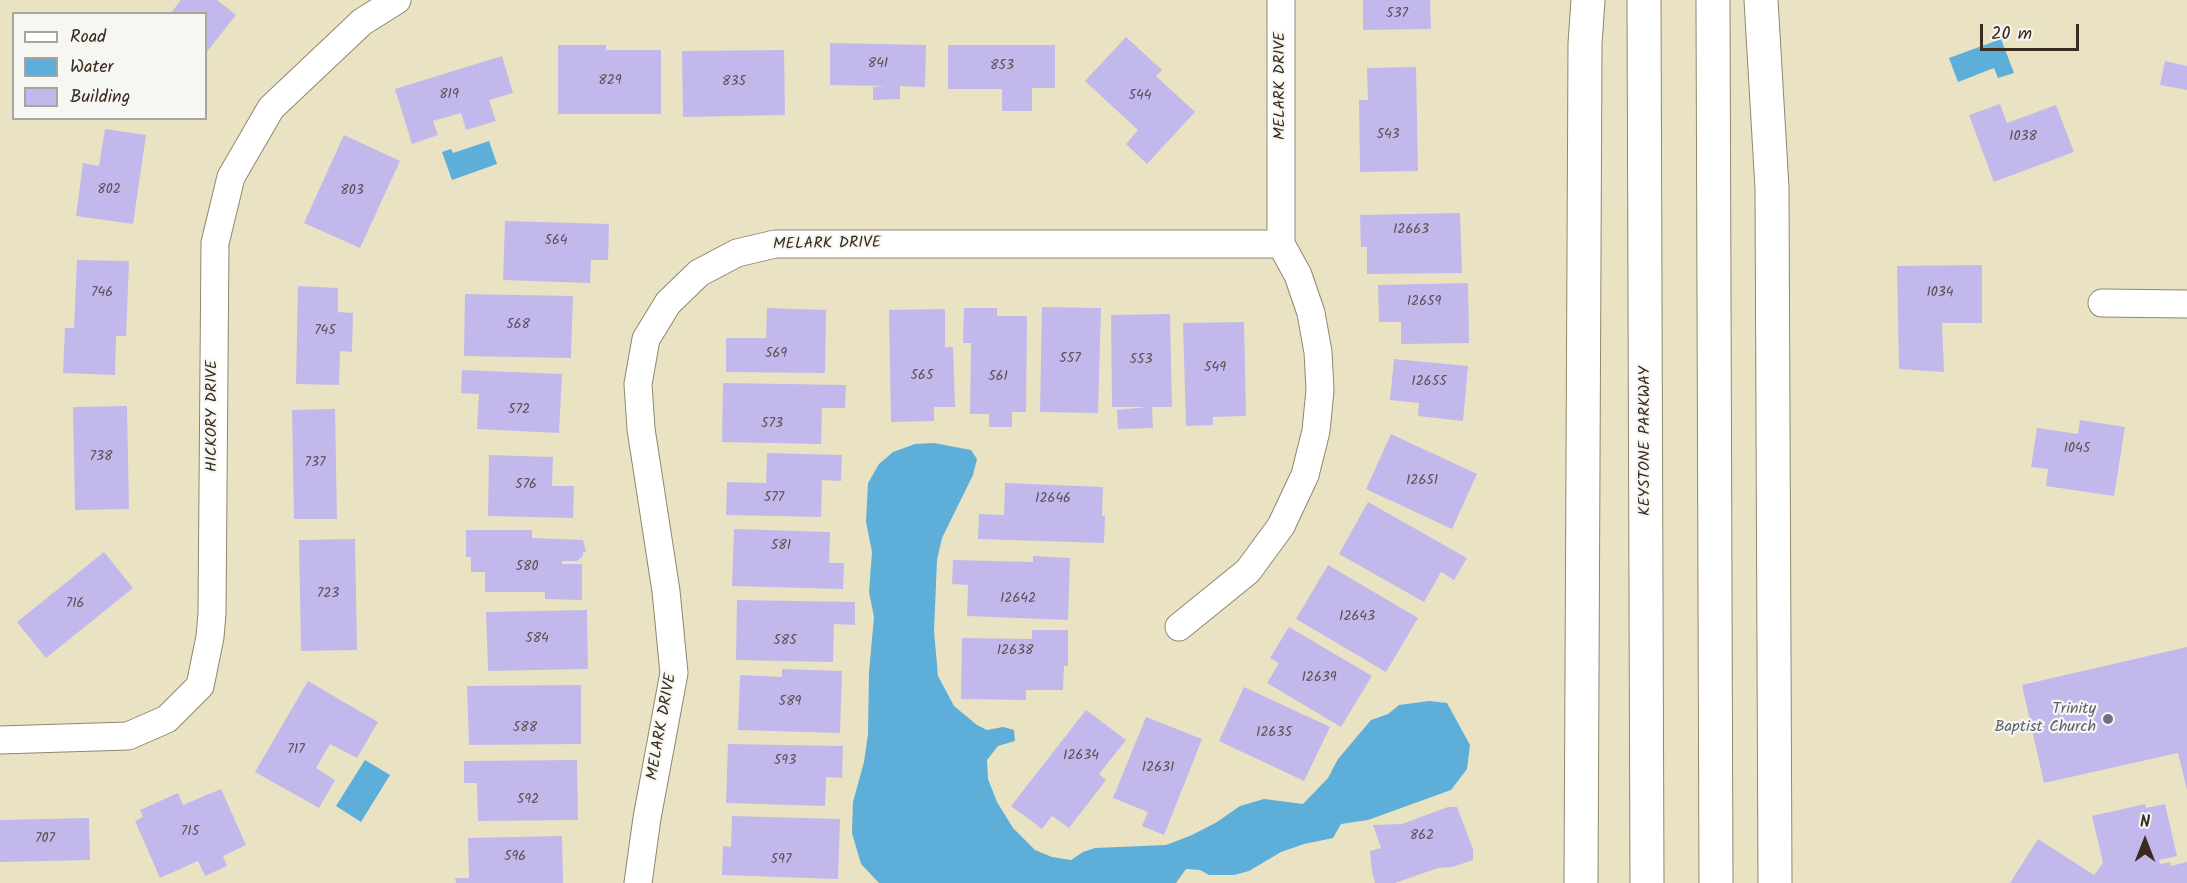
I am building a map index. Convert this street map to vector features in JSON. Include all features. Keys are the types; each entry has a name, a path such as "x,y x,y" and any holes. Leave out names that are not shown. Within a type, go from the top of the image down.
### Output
{"highway":[{"path":"1581,883 1585,44 1588,0"},
{"name":"KEYSTONE PARKWAY","path":"1644,0 1647,883"},
{"path":"1713,0 1716,883"},
{"path":"1761,0 1772,188 1775,883"}],"street":[{"name":"HICKORY DRIVE","path":"0,740 128,736 167,719 200,686 210,637 212,613 214,243 231,177 271,108 362,22 398,0"},
{"name":"MELARK DRIVE","path":"638,883 646,818 674,673 666,591 641,429 638,384 646,339 668,303 699,273 737,253 776,244 1281,244 1281,0"},
{"path":"1179,627 1248,571 1281,526 1305,475 1316,431 1320,390 1318,352 1311,313 1298,275 1281,244"},
{"path":"2102,303 2187,304"}],"water":[{"path":"2001,39 2014,73 1998,78 1994,68 1958,82 1949,58"},
{"path":"489,141 497,164 452,180 442,152 451,149 453,153"},
{"path":"934,443 971,450 977,459 973,475 942,538 937,560 934,631 938,676 954,706 977,725 987,730 1003,727 1014,730 1015,741 998,746 987,760 988,779 997,802 1013,828 1035,850 1052,857 1071,860 1095,848 1166,845 1217,822 1240,806 1264,799 1303,804 1328,778 1338,759 1371,720 1388,714 1399,705 1429,701 1447,703 1470,745 1467,769 1451,790 1368,820 1341,824 1333,838 1281,852 1249,871 1234,875 1209,875 1200,870 1186,869 1176,883 879,883 861,864 852,833 853,802 864,762 868,734 869,672 874,617 869,592 872,552 866,522 868,483 879,464 893,452 915,444"},
{"path":"365,760 390,775 361,822 336,806"}],"building":[{"path":"181,0 217,0 236,15 207,52 207,12 172,12"},
{"path":"1363,0 1430,0 1431,29 1363,30"},
{"path":"1126,37 1162,70 1156,76 1195,112 1147,164 1126,144 1138,130 1085,81"},
{"path":"830,43 926,45 925,87 900,86 900,99 873,100 873,87 886,86 830,85"},
{"path":"558,45 606,45 606,50 661,50 661,114 558,114"},
{"path":"948,45 1055,45 1055,88 1032,88 1032,111 1002,111 1002,89 948,89"},
{"path":"784,50 785,115 683,117 682,51"},
{"path":"502,56 513,93 489,100 496,121 466,130 461,113 433,121 438,135 412,144 395,89"},
{"path":"2165,61 2187,66 2187,90 2160,85"},
{"path":"1416,67 1418,171 1360,172 1359,100 1368,100 1367,68"},
{"path":"2000,104 2007,123 2056,105 2074,152 1994,182 1969,115"},
{"path":"105,129 146,135 133,224 76,216 83,163 99,166"},
{"path":"344,135 400,161 360,248 304,223"},
{"path":"1460,213 1462,273 1367,274 1367,247 1361,247 1360,215"},
{"path":"505,221 609,224 608,260 591,260 590,283 503,280"},
{"path":"77,260 129,261 126,336 116,336 115,375 63,373 65,328 74,328"},
{"path":"1982,265 1982,323 1942,323 1944,372 1899,369 1897,266"},
{"path":"1468,283 1469,343 1401,344 1401,322 1379,322 1378,285"},
{"path":"298,286 338,288 338,312 353,313 352,352 340,351 339,385 296,384"},
{"path":"465,294 573,296 571,358 464,356"},
{"path":"1042,307 1101,308 1098,413 1040,412"},
{"path":"767,308 826,310 825,373 726,372 726,338 766,338"},
{"path":"964,308 997,308 997,316 1027,316 1026,412 1012,412 1012,427 989,427 989,414 970,414 971,343 963,343"},
{"path":"945,309 945,347 953,347 955,407 934,407 934,421 891,422 889,310"},
{"path":"1170,314 1172,407 1152,407 1153,428 1118,429 1117,410 1148,407 1112,407 1111,315"},
{"path":"1244,322 1246,416 1213,417 1213,425 1186,426 1183,323"},
{"path":"1394,359 1468,366 1463,421 1418,416 1419,403 1390,400"},
{"path":"462,370 562,374 559,433 477,429 479,394 461,393"},
{"path":"723,383 846,385 845,408 822,408 821,444 722,442"},
{"path":"127,406 129,509 75,510 73,407"},
{"path":"335,409 337,519 294,519 292,410"},
{"path":"2080,420 2125,427 2114,496 2046,486 2048,469 2031,467 2037,428 2078,434"},
{"path":"1391,434 1477,474 1452,529 1366,489"},
{"path":"767,453 842,455 841,481 822,480 821,517 726,515 727,482 766,483"},
{"path":"489,455 553,457 552,486 574,486 573,518 488,516"},
{"path":"1005,483 1103,487 1104,543 978,539 979,514 1004,515"},
{"path":"1368,502 1467,558 1454,580 1441,572 1424,602 1339,554"},
{"path":"734,529 830,532 829,563 844,563 843,589 732,586"},
{"path":"466,530 532,530 532,538 583,540 586,552 583,552 583,556 577,561 562,561 562,564 582,564 582,600 545,599 545,592 485,592 485,572 471,572 471,557 466,557"},
{"path":"355,539 357,650 301,651 299,540"},
{"path":"104,552 133,588 46,658 17,622"},
{"path":"1033,556 1070,558 1068,620 967,616 968,585 952,584 953,560 1033,562"},
{"path":"1328,565 1418,618 1386,672 1296,619"},
{"path":"737,600 855,602 855,625 834,624 833,662 736,660"},
{"path":"587,610 588,669 488,671 486,612"},
{"path":"1289,627 1372,676 1341,727 1267,683 1279,663 1270,658"},
{"path":"1032,630 1068,630 1068,666 1064,666 1063,690 1026,690 1026,700 961,699 962,638 1032,639"},
{"name":"Trinity Baptist Church","path":"2187,647 2187,790 2178,753 2044,783 2022,685"},
{"path":"782,669 842,671 840,733 738,730 740,675 782,677"},
{"path":"308,681 378,722 357,758 330,744 316,768 335,780 319,808 255,772"},
{"path":"581,685 581,744 469,745 467,686"},
{"path":"1244,687 1330,727 1304,781 1219,741"},
{"path":"1086,710 1126,740 1099,774 1106,780 1069,828 1052,816 1042,829 1011,806"},
{"path":"1146,717 1202,739 1164,835 1142,826 1148,812 1113,798"},
{"path":"728,744 843,746 842,778 826,777 825,806 726,803"},
{"path":"577,760 578,820 478,821 477,783 464,783 464,761"},
{"path":"221,789 246,845 223,856 227,866 205,876 198,861 160,878 135,821 143,817 140,810 178,793 183,805"},
{"path":"2145,804 2146,808 2165,804 2177,856 2159,860 2160,864 2170,862 2171,866 2187,862 2187,883 2010,883 2038,839 2094,875 2103,863 2092,816"},
{"path":"1448,807 1457,807 1473,849 1473,860 1452,867 1438,868 1395,883 1375,883 1370,851 1381,848 1373,825 1402,824"},
{"path":"732,816 840,819 838,879 722,875 723,846 731,847"},
{"path":"89,818 90,860 0,862 0,820"},
{"path":"562,836 563,883 456,883 455,878 469,878 468,838"}],"place":[{"name":"Trinity Baptist Church","path":"2108,719"}]}
